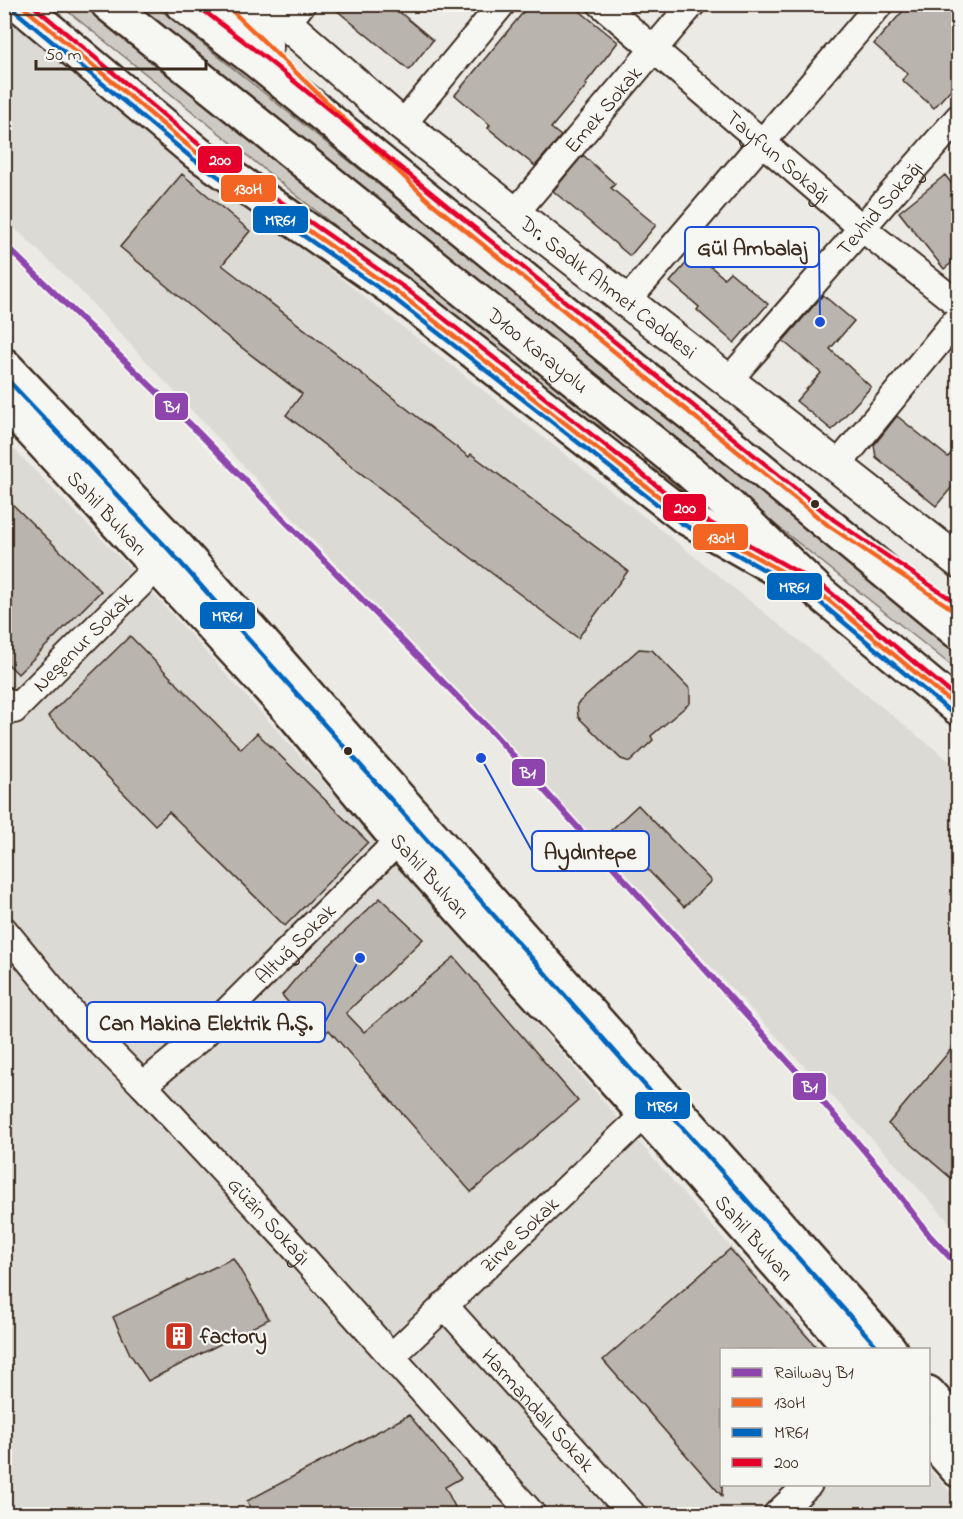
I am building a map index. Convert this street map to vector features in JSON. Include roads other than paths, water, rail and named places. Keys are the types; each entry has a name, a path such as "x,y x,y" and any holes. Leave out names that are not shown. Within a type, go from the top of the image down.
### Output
{"highway":[{"path":"19,4 196,153 400,294 685,517 820,593"},
{"name":"D100 Karayolu","path":"108,4 691,473 820,593 954,706"},
{"path":"182,4 258,62 664,393 756,465 958,632"},
{"path":"224,4 428,200"},
{"name":"Sahil Bulvarı","path":"4,365 167,557 295,716 408,830 888,1348"},
{"name":"Sahil Bulvarı","path":"4,401 167,557"},
{"path":"829,526 958,613"},
{"name":"Sahil Bulvarı","path":"408,830 645,1114 851,1348"},
{"path":"930,1395 958,1427"},
{"path":"930,1438 958,1470"}],"main road":[{"name":"Dr. Sadık Ahmet Caddesi","path":"284,11 402,125 837,466 956,555"}],"street":[{"path":"402,125 502,4"},
{"name":"Tayfun Sokağı","path":"601,4 862,228 958,304"},
{"name":"Emek Sokak","path":"515,213 692,4"},
{"path":"627,301 880,4"},
{"name":"Tevhid Sokağı","path":"728,381 958,118"},
{"path":"837,466 958,318"},
{"name":"Neşenur Sokak","path":"9,705 167,557"},
{"name":"Altuğ Sokak","path":"143,1085 199,1039 408,830"},
{"name":"Güzin Sokağı","path":"4,930 77,1019 143,1085 392,1356 532,1515"},
{"name":"Zirve Sokak","path":"392,1356 645,1114"},
{"name":"Harmandalı Sokak","path":"444,1305 632,1515"},
{"path":"930,1402 958,1427"},
{"path":"777,1515 808,1486"}],"rail line":[{"name":"B1","path":"4,244 192,426 492,732 799,1074 879,1168 929,1235 958,1266"}],"place":[{"name":"Gül Ambalaj","path":"820,322"},
{"name":"Aydıntepe","path":"481,758"},
{"name":"Can Makina Elektrik A.Ş.","path":"360,958"},
{"name":"factory","path":"179,1336"}]}
